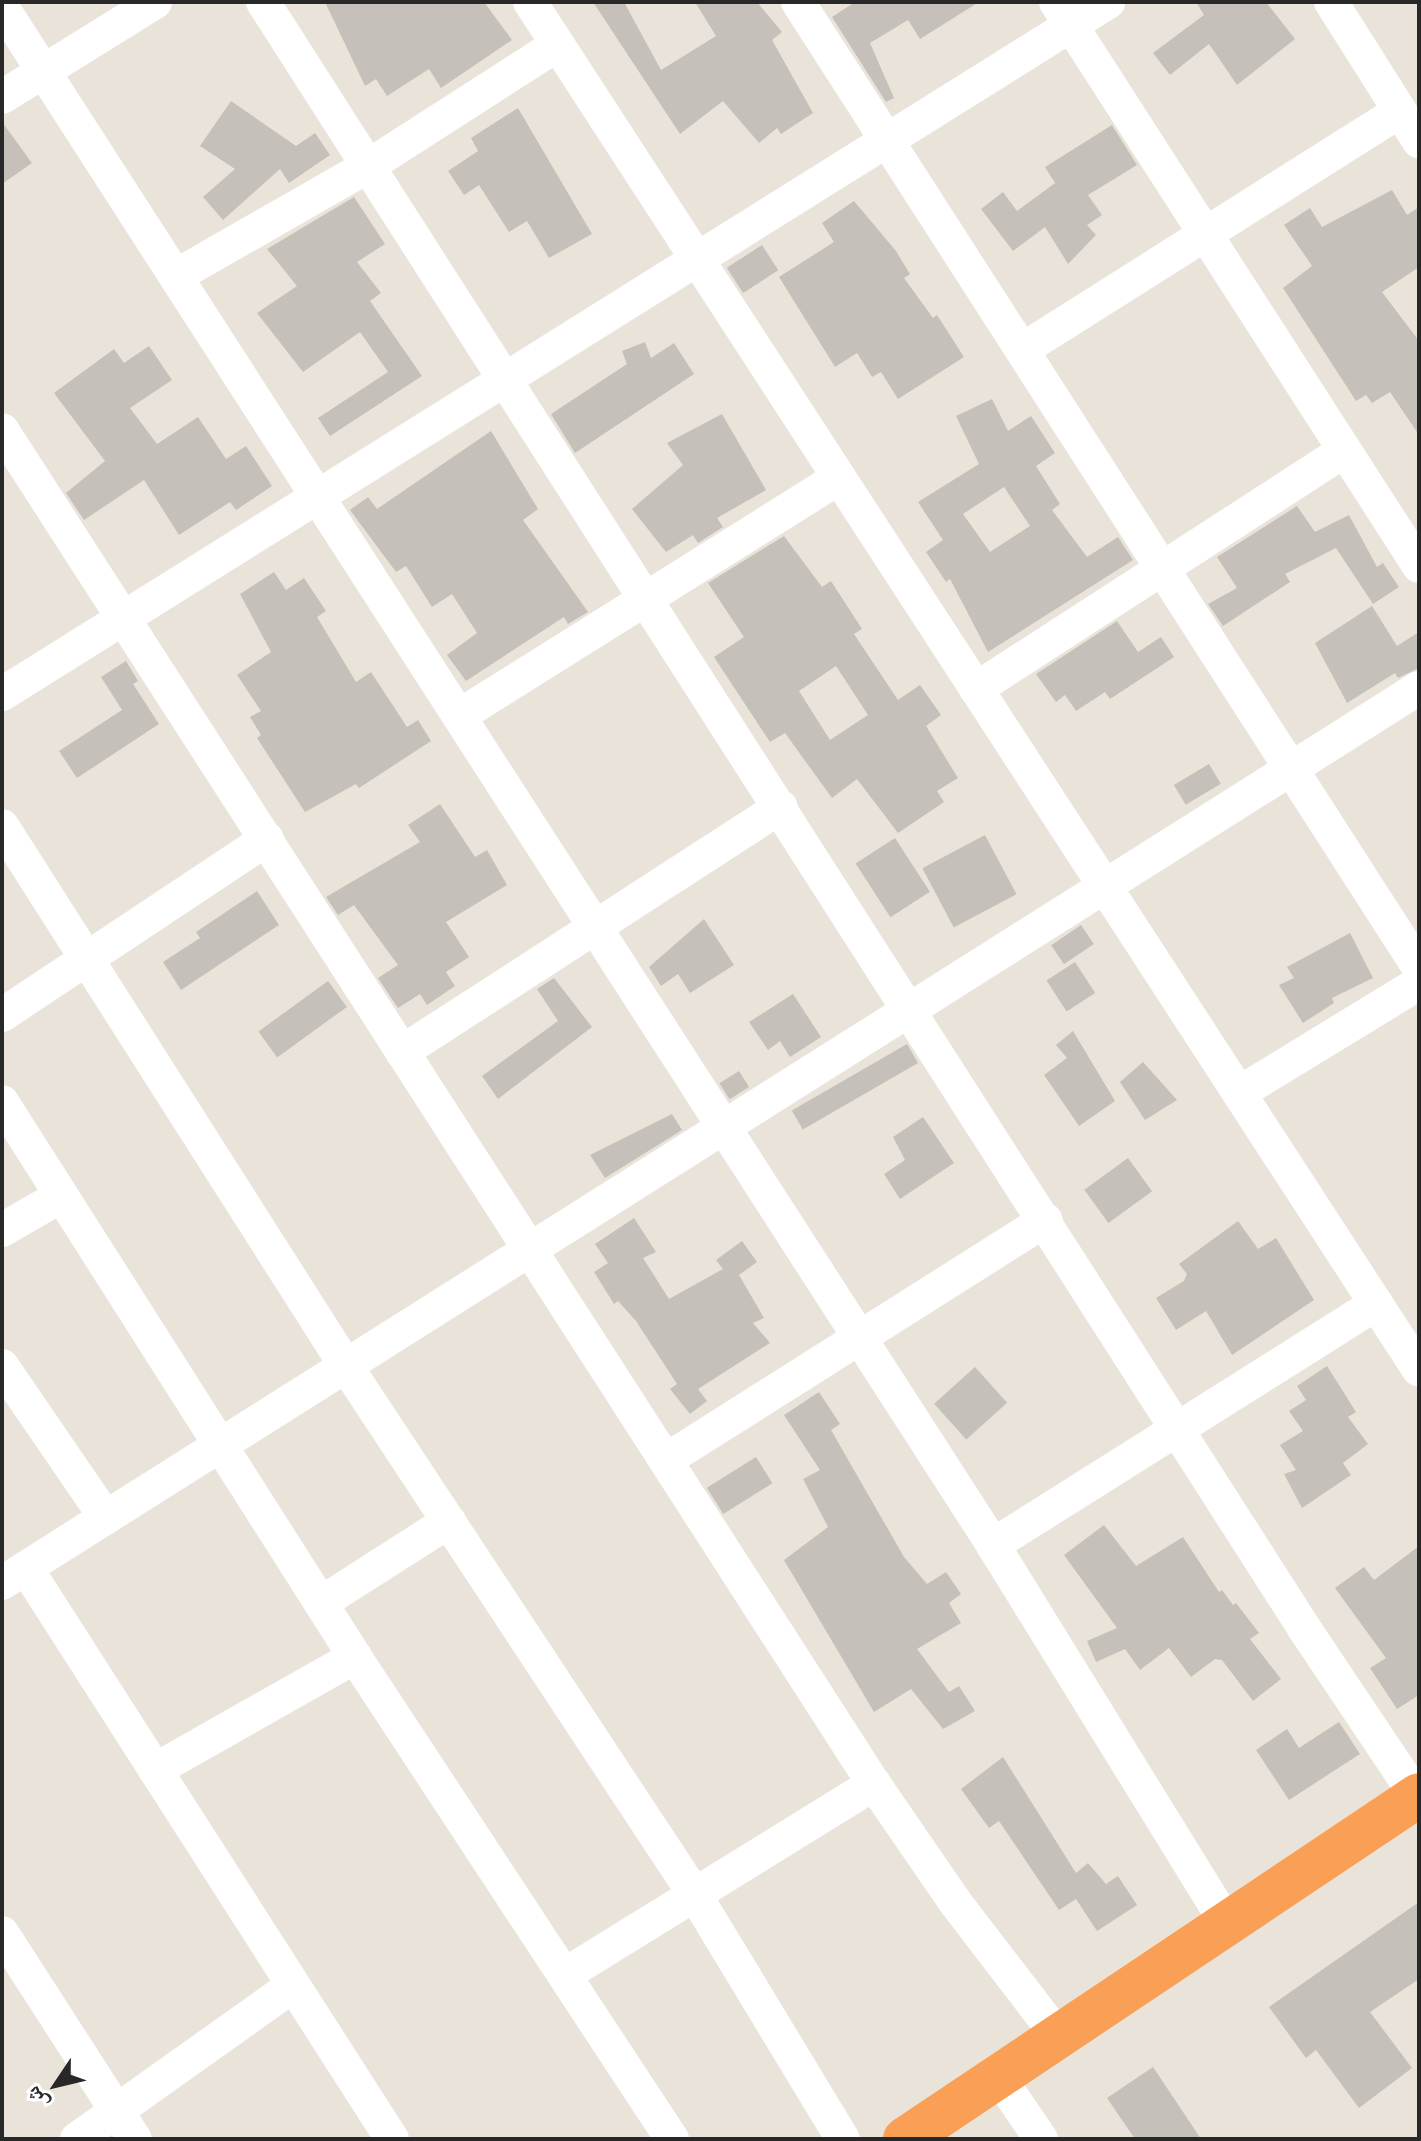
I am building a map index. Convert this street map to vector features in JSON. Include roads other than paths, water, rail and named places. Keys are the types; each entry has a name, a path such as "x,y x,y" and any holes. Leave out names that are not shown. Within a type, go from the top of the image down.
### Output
{"highway":[{"path":"905,2139 1225,1920 1418,1797"}],"street":[{"path":"2,97 155,2"},
{"path":"263,2 912,1008 1304,1628 1418,1797"},
{"path":"530,2 1419,1370"},
{"path":"798,2 1419,968"},
{"path":"2,694 507,382 887,139 1063,14 1108,2"},
{"path":"1331,2 1419,141"},
{"path":"2,7 993,1545 1225,1920"},
{"path":"1063,14 1419,566"},
{"path":"176,276 370,165 557,45"},
{"path":"1022,350 1400,111"},
{"path":"2,430 874,1784 955,1902 1058,2036"},
{"path":"976,689 1162,565 1344,451"},
{"path":"459,716 839,478"},
{"path":"392,2139 291,1987 155,1770 14,1576 1419,688"},
{"path":"402,1052 781,807"},
{"path":"2,826 346,1366 695,1895 843,2139"},
{"path":"2,1015 267,839"},
{"path":"1239,1093 1419,983"},
{"path":"2,1102 355,1657 672,2139"},
{"path":"2,1230 61,1196"},
{"path":"666,1460 1046,1220"},
{"path":"993,1545 1376,1304"},
{"path":"2,1366 106,1518"},
{"path":"321,1603 449,1521"},
{"path":"155,1770 355,1657"},
{"path":"566,1974 874,1784"},
{"path":"2,1933 126,2126"},
{"path":"77,2139 126,2126 291,1987"},
{"path":"998,2076 1041,2139"}]}
